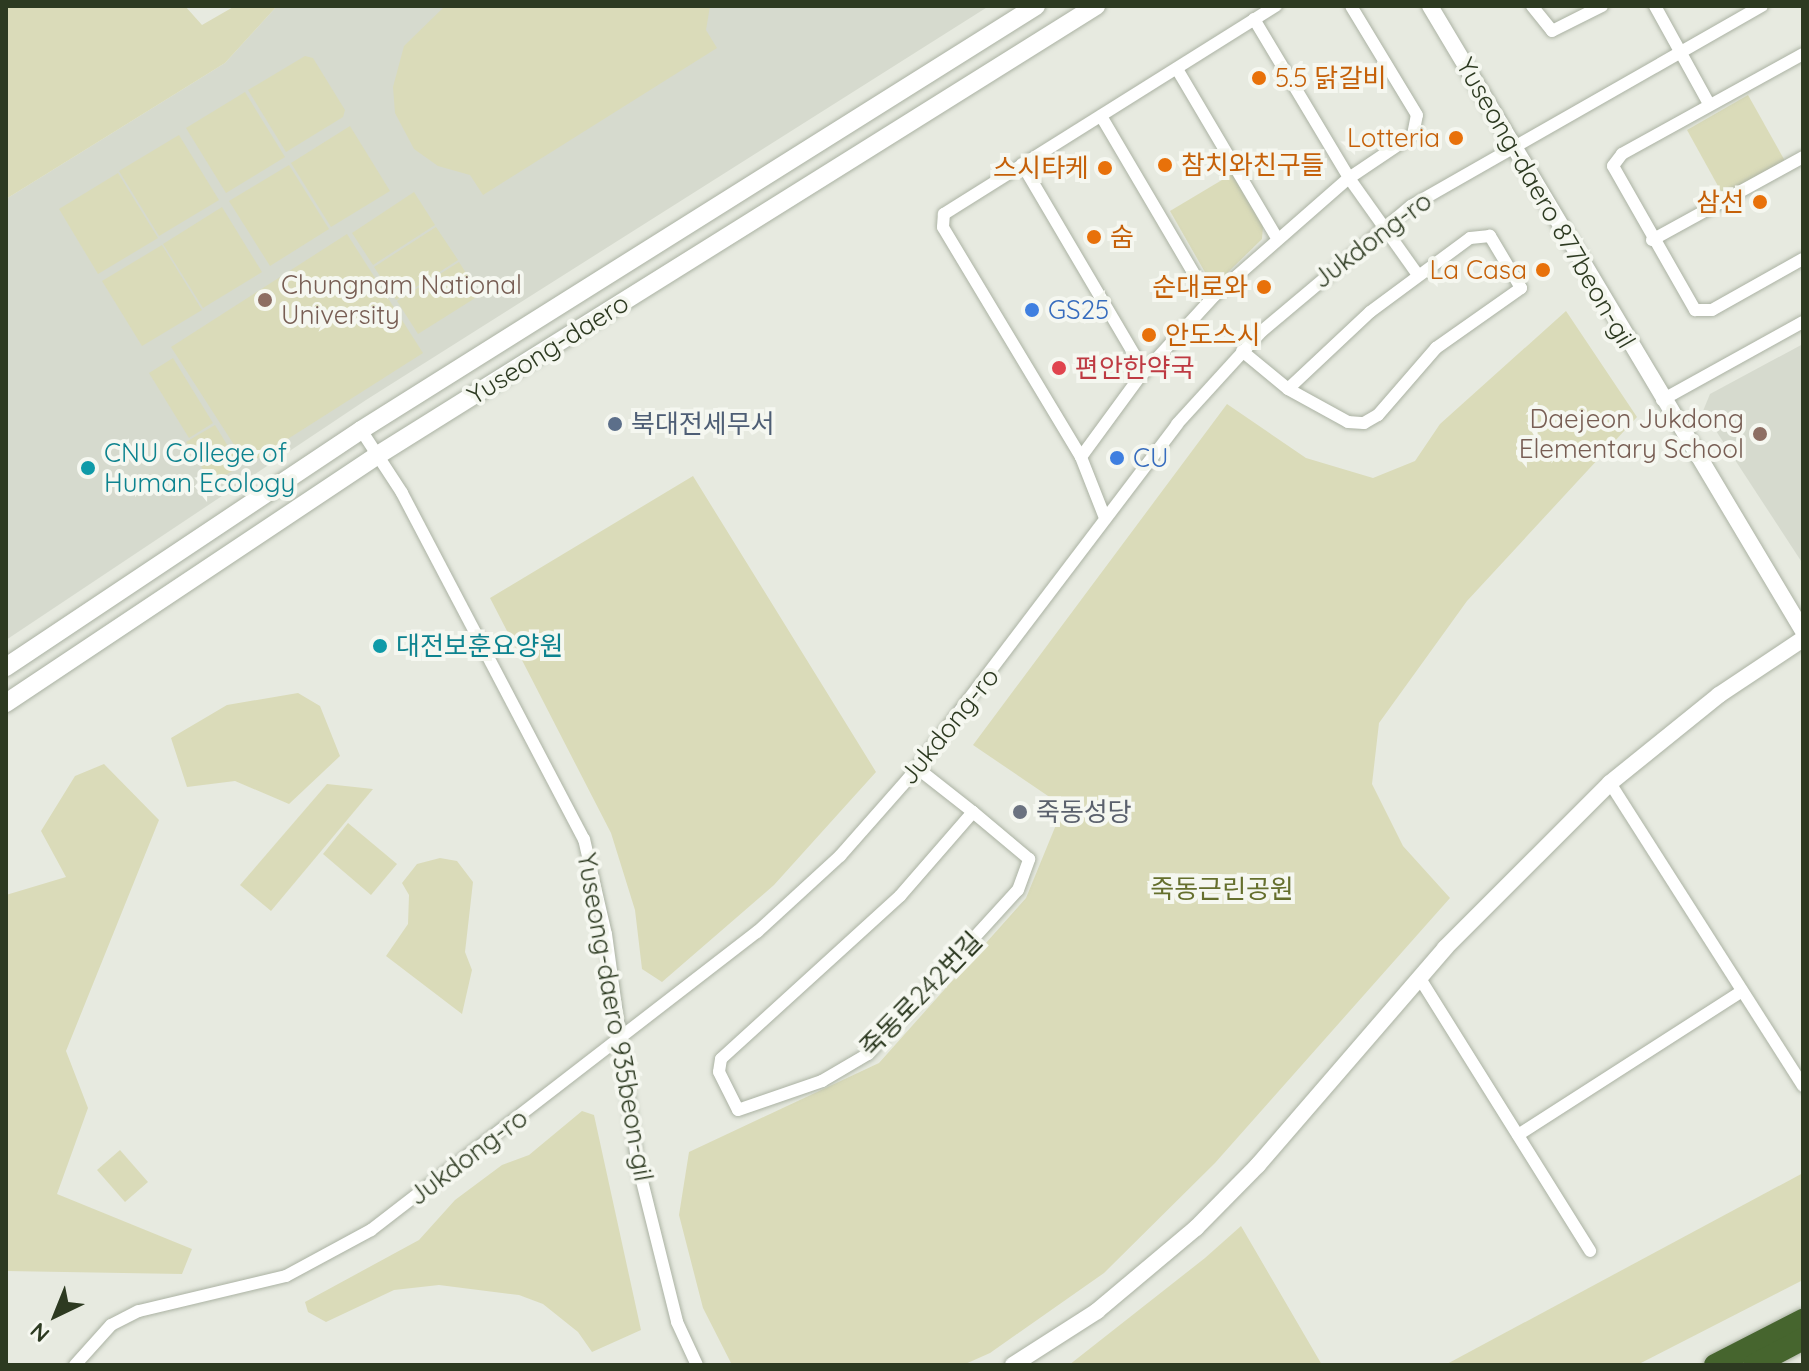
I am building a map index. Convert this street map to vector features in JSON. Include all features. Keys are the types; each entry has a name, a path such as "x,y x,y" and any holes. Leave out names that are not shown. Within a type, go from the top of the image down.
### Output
{"highway":[{"path":"1715,1365 1803,1320"},
{"path":"1754,1365 1803,1339"}],"main road":[{"name":"Yuseong-daero","path":"6,667 361,430 1036,6"},
{"name":"Yuseong-daero","path":"6,703 378,455 1096,6"}],"street":[{"path":"1105,518 1081,457 943,227 944,214 958,202 1276,6"},
{"path":"1081,457 1144,371 1214,296 1349,178 1413,135 1417,115 1351,6"},
{"name":"Yuseong-daero 877beon-gil","path":"1430,6 1662,400 1803,631"},
{"path":"1532,6 1552,31 1602,6"},
{"path":"1655,6 1709,104"},
{"name":"Jukdong-ro","path":"75,1365 111,1325 139,1311 286,1276 371,1230 767,923 840,856 917,768 1105,518 1242,351 1384,226 1514,145 1762,6"},
{"path":"1254,19 1349,178 1418,275"},
{"path":"1802,261 1702,312 1691,307 1613,174 1615,159 1803,54"},
{"path":"1177,69 1277,238"},
{"path":"1101,116 1196,277 1214,296"},
{"path":"1652,240 1803,157"},
{"path":"1022,164 1144,371"},
{"path":"1242,351 1288,389 1348,422 1364,423 1378,415 1436,348 1521,288 1490,236 1470,238 1418,275 1330,346 1288,389"},
{"path":"1662,400 1803,322"},
{"name":"Yuseong-daero 935beon-gil","path":"361,430 378,455 584,839 596,879 622,1037 637,1161 677,1322 697,1365"},
{"path":"1013,1365 1097,1311 1196,1228 1258,1165 1419,977 1610,783 1719,695 1803,639"},
{"name":"죽동로242번길","path":"917,768 973,812 1029,859 1018,890 868,1054 822,1081 738,1110 719,1072 721,1059 900,896 973,812"},
{"path":"1610,783 1803,1086"},
{"path":"1419,977 1590,1251"},
{"path":"1518,1135 1742,991"}],"shaded area":[{"name":"Chungnam National University","path":"277,6 989,6 366,400 6,640 6,199 225,63"},
{"name":"Daejeon Jukdong Elementary School","path":"1803,344 1803,564 1703,411 1710,394"}],"green space":[{"path":"6,6 185,6 202,25 235,6 277,6 225,63 6,199"},
{"path":"445,6 710,6 706,30 717,48 483,195 470,175 438,166 414,149 395,113 393,87 404,46"},
{"path":"305,56 313,58 345,110 343,117 286,152 248,90"},
{"path":"245,92 285,157 226,193 186,128"},
{"path":"1748,95 1785,161 1723,195 1687,130"},
{"path":"350,126 390,191 331,227 291,163"},
{"path":"179,135 219,200 159,236 119,171"},
{"path":"289,165 329,229 270,266 229,201"},
{"path":"118,173 158,238 98,274 59,209"},
{"path":"1232,174 1263,227 1262,239 1218,282 1210,281 1170,211"},
{"path":"414,192 435,225 373,265 352,233"},
{"path":"222,207 262,272 203,308 163,244"},
{"path":"436,227 458,260 396,300 374,267"},
{"path":"347,234 423,353 247,465 171,347"},
{"path":"162,245 202,310 142,346 102,281"},
{"path":"459,262 480,295 418,334 397,301"},
{"name":"죽동근린공원","path":"1566,311 1637,417 1467,601 1379,723 1372,784 1403,846 1450,898 1215,1163 1104,1273 990,1353 963,1365 732,1365 703,1308 679,1215 689,1152 879,1063 1026,898 1058,820 1051,798 973,745 1227,404 1306,458 1373,478 1415,461 1440,424"},
{"path":"173,358 213,423 189,438 149,373"},
{"path":"215,425 240,466 212,484 186,442"},
{"path":"693,476 876,772 774,885 662,982 642,969 635,910 611,833 490,598"},
{"path":"298,693 320,706 340,756 289,804 235,781 187,787 171,738 227,705"},
{"path":"104,764 159,820 66,1051 88,1108 57,1194 192,1249 182,1274 6,1271 6,895 66,877 41,831 75,776"},
{"path":"327,784 373,789 271,911 240,885"},
{"path":"348,823 397,864 371,895 323,854"},
{"path":"440,858 457,861 473,882 465,952 472,970 462,1014 386,956 408,924 409,895 402,883 417,864"},
{"path":"582,1111 594,1115 641,1330 592,1352 578,1332 543,1304 519,1295 439,1285 394,1290 326,1322 308,1312 305,1302 419,1240 455,1200 502,1165 529,1155"},
{"path":"120,1150 148,1182 125,1202 97,1170"},
{"path":"1803,1173 1803,1280 1637,1365 1445,1365"},
{"path":"1241,1226 1322,1365 1069,1365 1205,1258"}],"place":[{"name":"5.5 닭갈비","path":"1259,78"},
{"name":"Lotteria","path":"1456,138"},
{"name":"참치와친구들","path":"1165,165"},
{"name":"스시타케","path":"1105,168"},
{"name":"삼선","path":"1760,202"},
{"name":"숨","path":"1094,237"},
{"name":"La Casa","path":"1543,270"},
{"name":"순대로와","path":"1264,287"},
{"name":"Chungnam National University","path":"265,300"},
{"name":"GS25","path":"1032,310"},
{"name":"안도스시","path":"1149,335"},
{"name":"편안한약국","path":"1059,368"},
{"name":"북대전세무서","path":"615,424"},
{"name":"Daejeon Jukdong Elementary School","path":"1760,434"},
{"name":"CU","path":"1117,458"},
{"name":"CNU College of Human Ecology","path":"88,468"},
{"name":"대전보훈요양원","path":"380,646"},
{"name":"죽동성당","path":"1020,812"}]}
